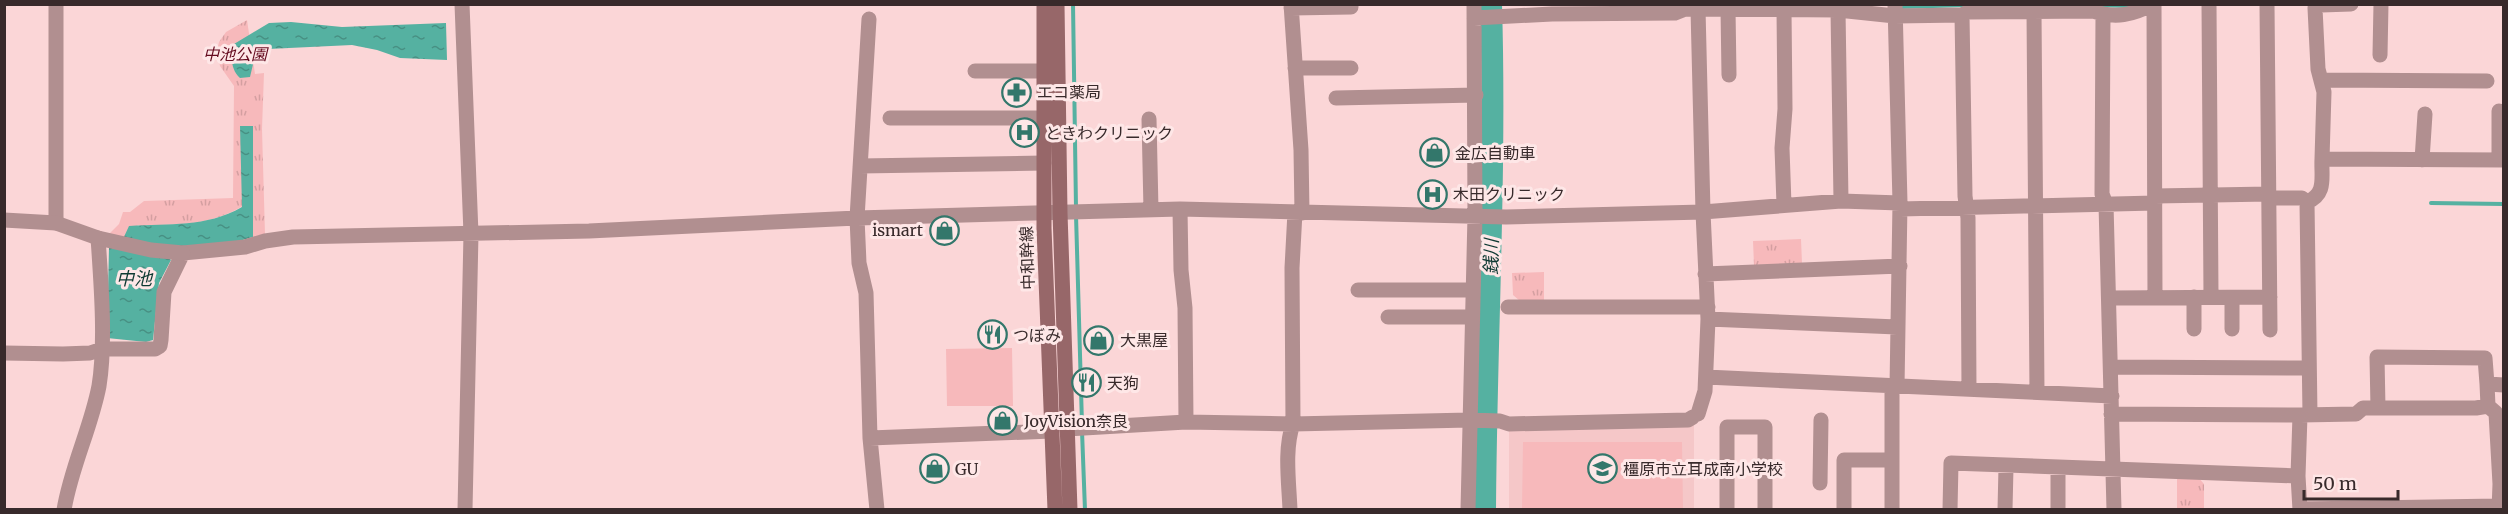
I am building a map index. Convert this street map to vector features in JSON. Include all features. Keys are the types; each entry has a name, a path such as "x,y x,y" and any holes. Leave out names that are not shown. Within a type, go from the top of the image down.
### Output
{"main road":[{"name":"中和幹線","path":"1044,4 1044,213 1070,429 1054,510"},
{"name":"中和幹線","path":"1057,4 1071,213 1070,510"}],"street":[{"path":"56,4 56,224"},
{"path":"462,4 471,234 465,510"},
{"path":"1290,510 1288,472 1290,431 1293,424 1292,268 1299,213 1301,150 1291,6 1351,7 1351,4"},
{"path":"1468,510 1472,421 1471,317 1478,217 1477,14 1502,18 1675,13 1685,9 1728,9 1895,10 1962,15 1968,12 2093,11 2103,15 2154,4 2155,298"},
{"path":"2209,4 2211,296"},
{"path":"2267,4 2270,330"},
{"path":"2307,202 2316,198 2321,191 2324,92 2318,69 2315,8 2321,5 2351,4"},
{"path":"2380,55 2381,4"},
{"path":"870,438 1185,422 1293,424 1496,421 1509,424 1688,420 1696,415 1705,391 1708,313 1702,212 1698,9"},
{"path":"1728,9 1729,75"},
{"path":"1784,10 1785,109 1782,148 1784,205"},
{"path":"1838,10 1841,201"},
{"path":"1892,510 1894,386 1900,266 1895,10"},
{"path":"2034,12 2037,392"},
{"path":"1962,15 1969,389"},
{"path":"2103,15 2102,194 2106,204 2110,298 2114,510"},
{"path":"869,19 856,218 859,263 866,293 870,438 877,510"},
{"path":"1295,68 1351,68"},
{"path":"975,71 1044,71"},
{"path":"2322,80 2487,81"},
{"path":"1336,98 1476,95"},
{"path":"2322,159 2501,160 2499,111"},
{"path":"2422,160 2425,114"},
{"path":"890,118 1043,118"},
{"path":"1149,119 1151,210"},
{"path":"860,166 1044,163"},
{"path":"4,220 56,224 98,238 151,250 183,253 245,247 265,241 305,236 589,231 856,218 1180,209 1502,217 1702,212 1841,201 1900,206 2035,206 2106,204 2210,195 2302,198 2307,202"},
{"path":"2112,414 2305,415 2356,414 2363,408 2476,408 2487,406 2496,413 2502,484 2500,508 2300,509 2298,476 2305,415 2308,368 2307,202"},
{"path":"1180,209 1181,270 1185,308 1185,422"},
{"path":"64,510 70,476 93,411 99,385 102,349 98,238"},
{"path":"4,353 72,353 102,349 155,349 160,346 164,292 183,253"},
{"path":"1706,274 1900,266"},
{"path":"1358,290 1472,290"},
{"path":"2194,297 2194,329"},
{"path":"2110,298 2270,297"},
{"path":"2232,298 2232,329"},
{"path":"1508,307 1708,313 1897,327"},
{"path":"1388,317 1471,317"},
{"path":"2378,408 2377,357 2485,358 2487,406"},
{"path":"2111,367 2308,368"},
{"path":"1706,377 2112,396"},
{"path":"2487,384 2504,385"},
{"path":"1820,483 1821,420"},
{"path":"1727,510 1727,427 1765,427 1765,510"},
{"path":"1844,510 1844,460 1892,460"},
{"path":"1950,510 1951,463 2006,467 2298,476"},
{"path":"2006,467 2006,510"},
{"path":"2058,468 2058,510"}],"shaded area":[{"name":"橿原市立耳成南小学校","path":"1694,425 1694,509 1509,510 1509,429"}],"green space":[{"name":"中池公園","path":"247,20 255,74 264,73 262,129 265,234 253,237 241,207 204,221 138,225 123,239 109,234 119,224 123,212 130,212 144,201 233,198 234,86 220,66 217,51 219,42 226,32"},
{"path":"1801,239 1802,263 1754,265 1753,241"},
{"path":"1544,272 1544,301 1520,301 1513,295 1512,273"},
{"path":"1012,348 1013,406 947,406 946,349"},
{"name":"橿原市立耳成南小学校","path":"1523,442 1682,442 1683,509 1522,509"},
{"path":"2177,476 2198,477 2204,484 2204,509 2177,510"}],"water":[{"path":"291,22 342,27 446,23 447,60 400,58 352,45 268,49 255,56 250,77 240,78 232,62 234,44 269,23"},
{"path":"240,126 253,126 253,237 236,242 178,247 123,239 129,226 201,221 228,214 242,207"},
{"name":"中池","path":"109,247 167,256 171,260 159,283 153,340 146,342 107,338"}],"waterway":[{"path":"1073,4 1076,208"},
{"name":"銭川","path":"1485,510 1492,194 1491,4"},
{"path":"1899,7 1967,5"},
{"path":"2094,5 2130,6"},
{"path":"2431,203 2504,204"},
{"path":"1076,215 1082,424"},
{"path":"1082,431 1085,510"}],"place":[{"name":"エコ薬局","path":"1016,92"},
{"name":"ときわクリニック","path":"1024,133"},
{"name":"金広自動車","path":"1434,153"},
{"name":"木田クリニック","path":"1432,194"},
{"name":"ismart","path":"944,230"},
{"name":"つぼみ","path":"992,335"},
{"name":"大黒屋","path":"1099,340"},
{"name":"天狗","path":"1086,383"},
{"name":"JoyVision奈良","path":"1003,421"},
{"name":"GU","path":"934,469"},
{"name":"橿原市立耳成南小学校","path":"1602,469"}]}
